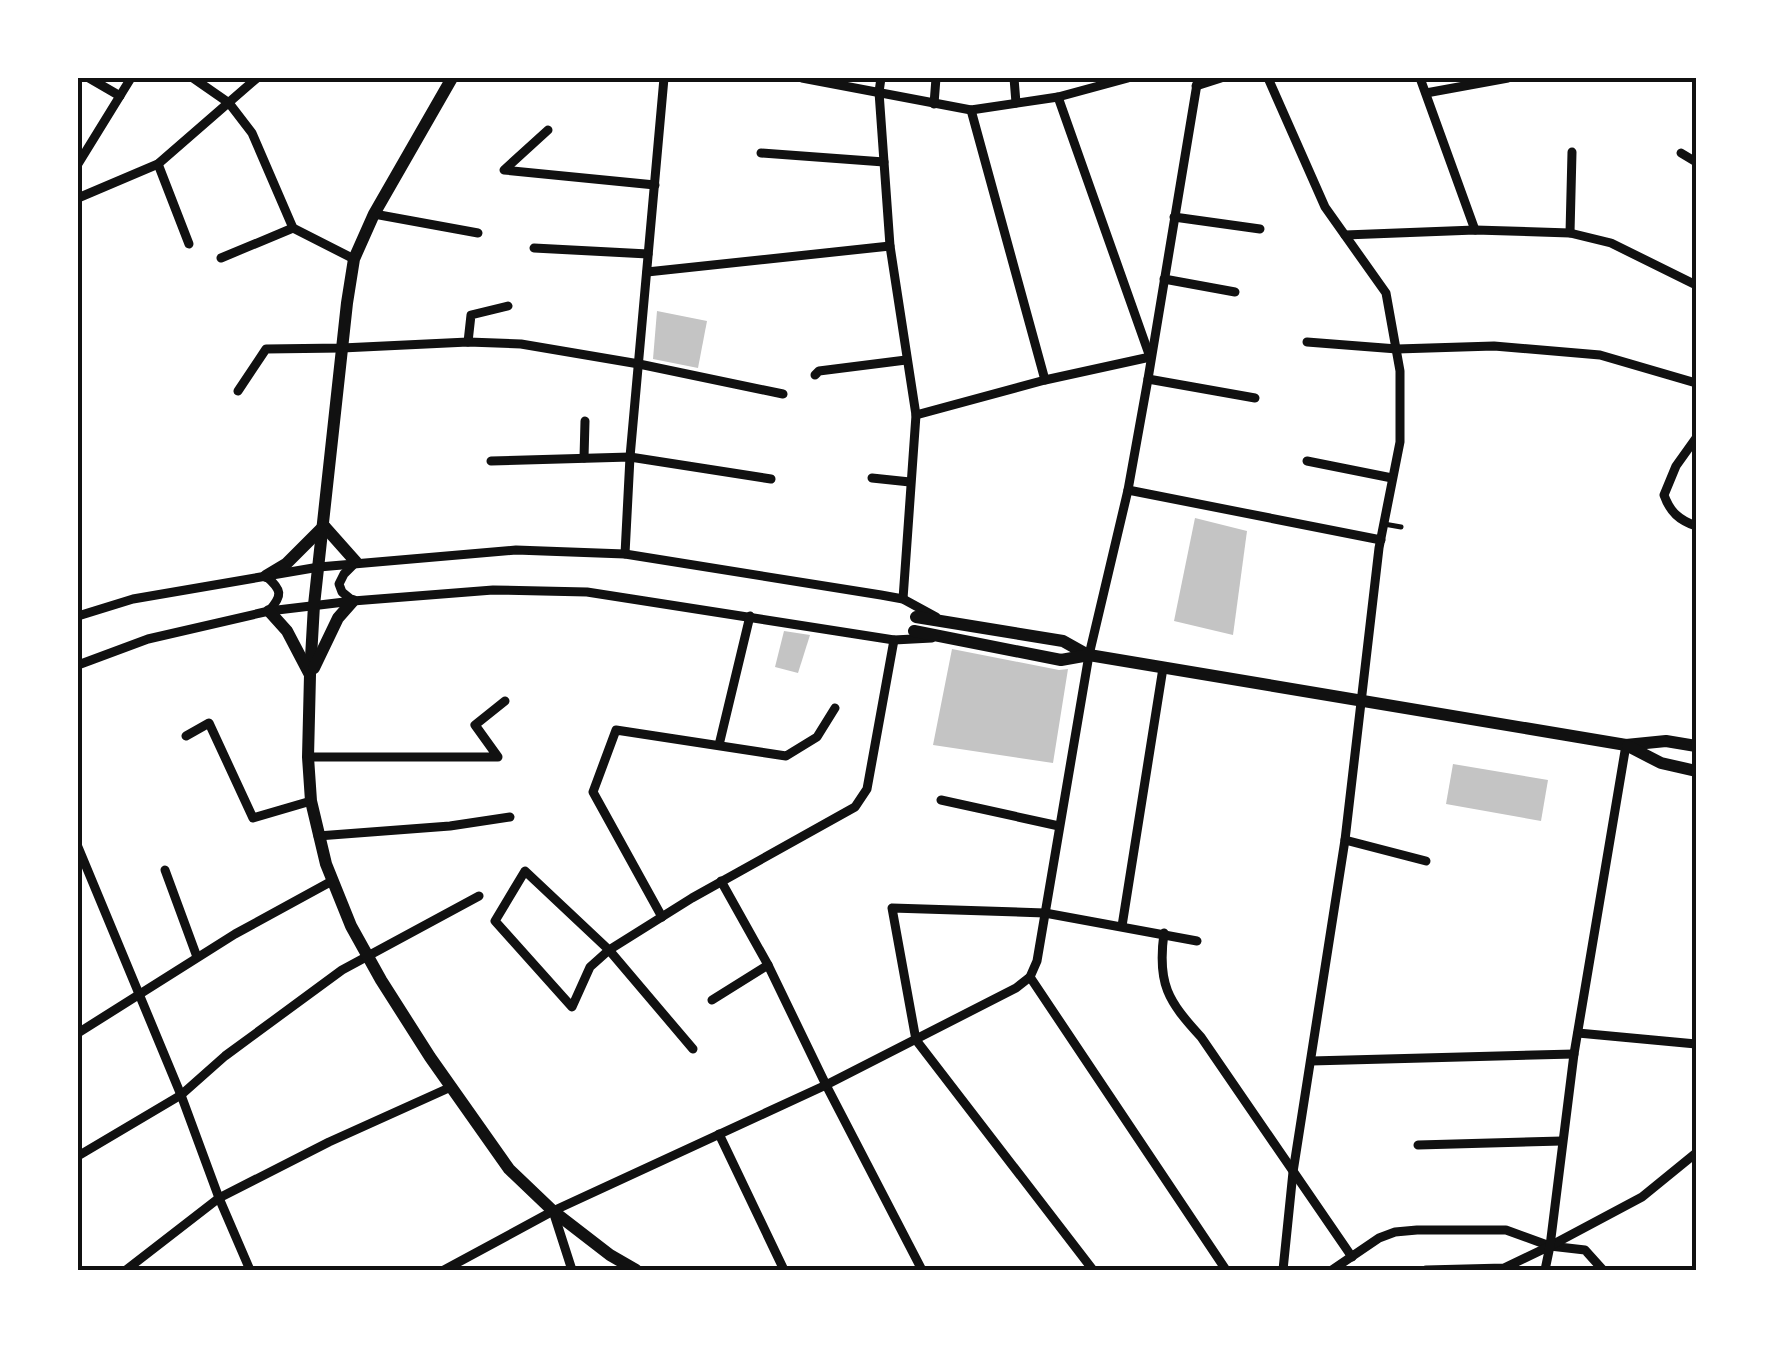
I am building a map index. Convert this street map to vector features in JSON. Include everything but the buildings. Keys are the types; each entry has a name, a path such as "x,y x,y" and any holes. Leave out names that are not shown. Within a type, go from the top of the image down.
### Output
{"main road":[{"path":"452,78 374,214 354,258 314,605 310,800 332,880 351,926 450,1086 509,1169 553,1211 636,1270"},
{"path":"324,526 356,562"},
{"path":"266,576 286,564 324,526"},
{"path":"310,675 338,618 353,601"},
{"path":"270,611 288,630 310,675"},
{"path":"1090,655 1062,660 939,638 915,624 942,621 1063,641 1090,655 1626,745 1666,740 1696,746"},
{"path":"1626,745 1661,764 1696,771"}],"street":[{"path":"88,78 120,96"},
{"path":"78,164 131,78"},
{"path":"193,78 230,102 252,132 293,228 354,258"},
{"path":"78,198 158,164 256,78"},
{"path":"625,554 664,78"},
{"path":"802,78 971,110 1058,97 1128,78"},
{"path":"881,78 890,246 916,414 903,599"},
{"path":"934,104 936,78"},
{"path":"1014,78 1016,103"},
{"path":"444,1270 553,1211 916,1040 1030,977 1037,961 1090,655 1128,490 1197,82 1221,78"},
{"path":"1268,78 1325,207 1386,293 1400,372 1400,442 1381,540 1345,840 1294,1172 1283,1270"},
{"path":"1420,78 1475,230"},
{"path":"1426,93 1508,78"},
{"path":"1058,97 1150,357"},
{"path":"971,110 1044,380"},
{"path":"548,130 504,170 654,184"},
{"path":"1570,233 1572,152"},
{"path":"761,153 884,162"},
{"path":"1681,153 1696,162"},
{"path":"158,164 189,244"},
{"path":"374,214 478,233"},
{"path":"1174,217 1260,229"},
{"path":"221,258 293,228"},
{"path":"1345,236 1475,230 1570,233 1612,243 1696,286"},
{"path":"647,272 890,246"},
{"path":"534,248 648,254"},
{"path":"1164,279 1235,292"},
{"path":"468,342 471,314 508,306"},
{"path":"238,391 266,348 468,342 520,344 783,394"},
{"path":"1307,342 1397,348 1494,346 1600,355 1696,383"},
{"path":"916,414 1150,357"},
{"path":"814,375 906,360"},
{"path":"1148,379 1255,398"},
{"path":"584,458 585,421"},
{"path":"1696,438 1676,466 1664,495 1670,510 1696,526"},
{"path":"492,460 630,457 770,479"},
{"path":"1307,460 1392,478"},
{"path":"872,478 910,482"},
{"path":"1128,490 1381,540"},
{"path":"78,616 134,599 319,567 516,550 625,554 903,599 942,621"},
{"path":"353,601 339,584 356,562"},
{"path":"266,576 277,586 279,594 270,611"},
{"path":"78,665 148,639 270,611 493,590 587,592 894,640 939,638"},
{"path":"718,745 750,616"},
{"path":"693,1049 610,950 525,871 495,921 572,1007 590,967 610,950 721,881 856,806 867,789 894,640"},
{"path":"1122,926 1163,668"},
{"path":"308,757 498,758 475,725 505,700"},
{"path":"662,916 594,792 616,730 786,756 816,737 835,708"},
{"path":"186,736 209,723 253,818 310,800"},
{"path":"1545,1270 1574,1054 1626,745"},
{"path":"941,800 1059,826"},
{"path":"318,836 510,818"},
{"path":"1345,840 1426,861"},
{"path":"78,847 250,1270"},
{"path":"165,870 198,957"},
{"path":"78,1033 274,911 332,880"},
{"path":"721,881 768,965 922,1270"},
{"path":"78,1156 181,1095 225,1056 342,970 479,896"},
{"path":"1094,1270 916,1040 892,908 1045,913 1196,940"},
{"path":"1164,934 1164,984 1175,1008 1200,1037 1352,1257"},
{"path":"712,1000 768,965"},
{"path":"1030,977 1226,1270"},
{"path":"1578,1034 1696,1044"},
{"path":"1311,1061 1574,1054"},
{"path":"126,1270 219,1198 450,1086"},
{"path":"719,1134 784,1270"},
{"path":"1418,1145 1562,1141"},
{"path":"1426,1270 1504,1268 1642,1197 1696,1152"},
{"path":"553,1211 572,1270"},
{"path":"1332,1270 1379,1238 1395,1232 1506,1230 1550,1246 1585,1250 1603,1270"}],"lane":[{"path":"1384,524 1401,527"}]}
